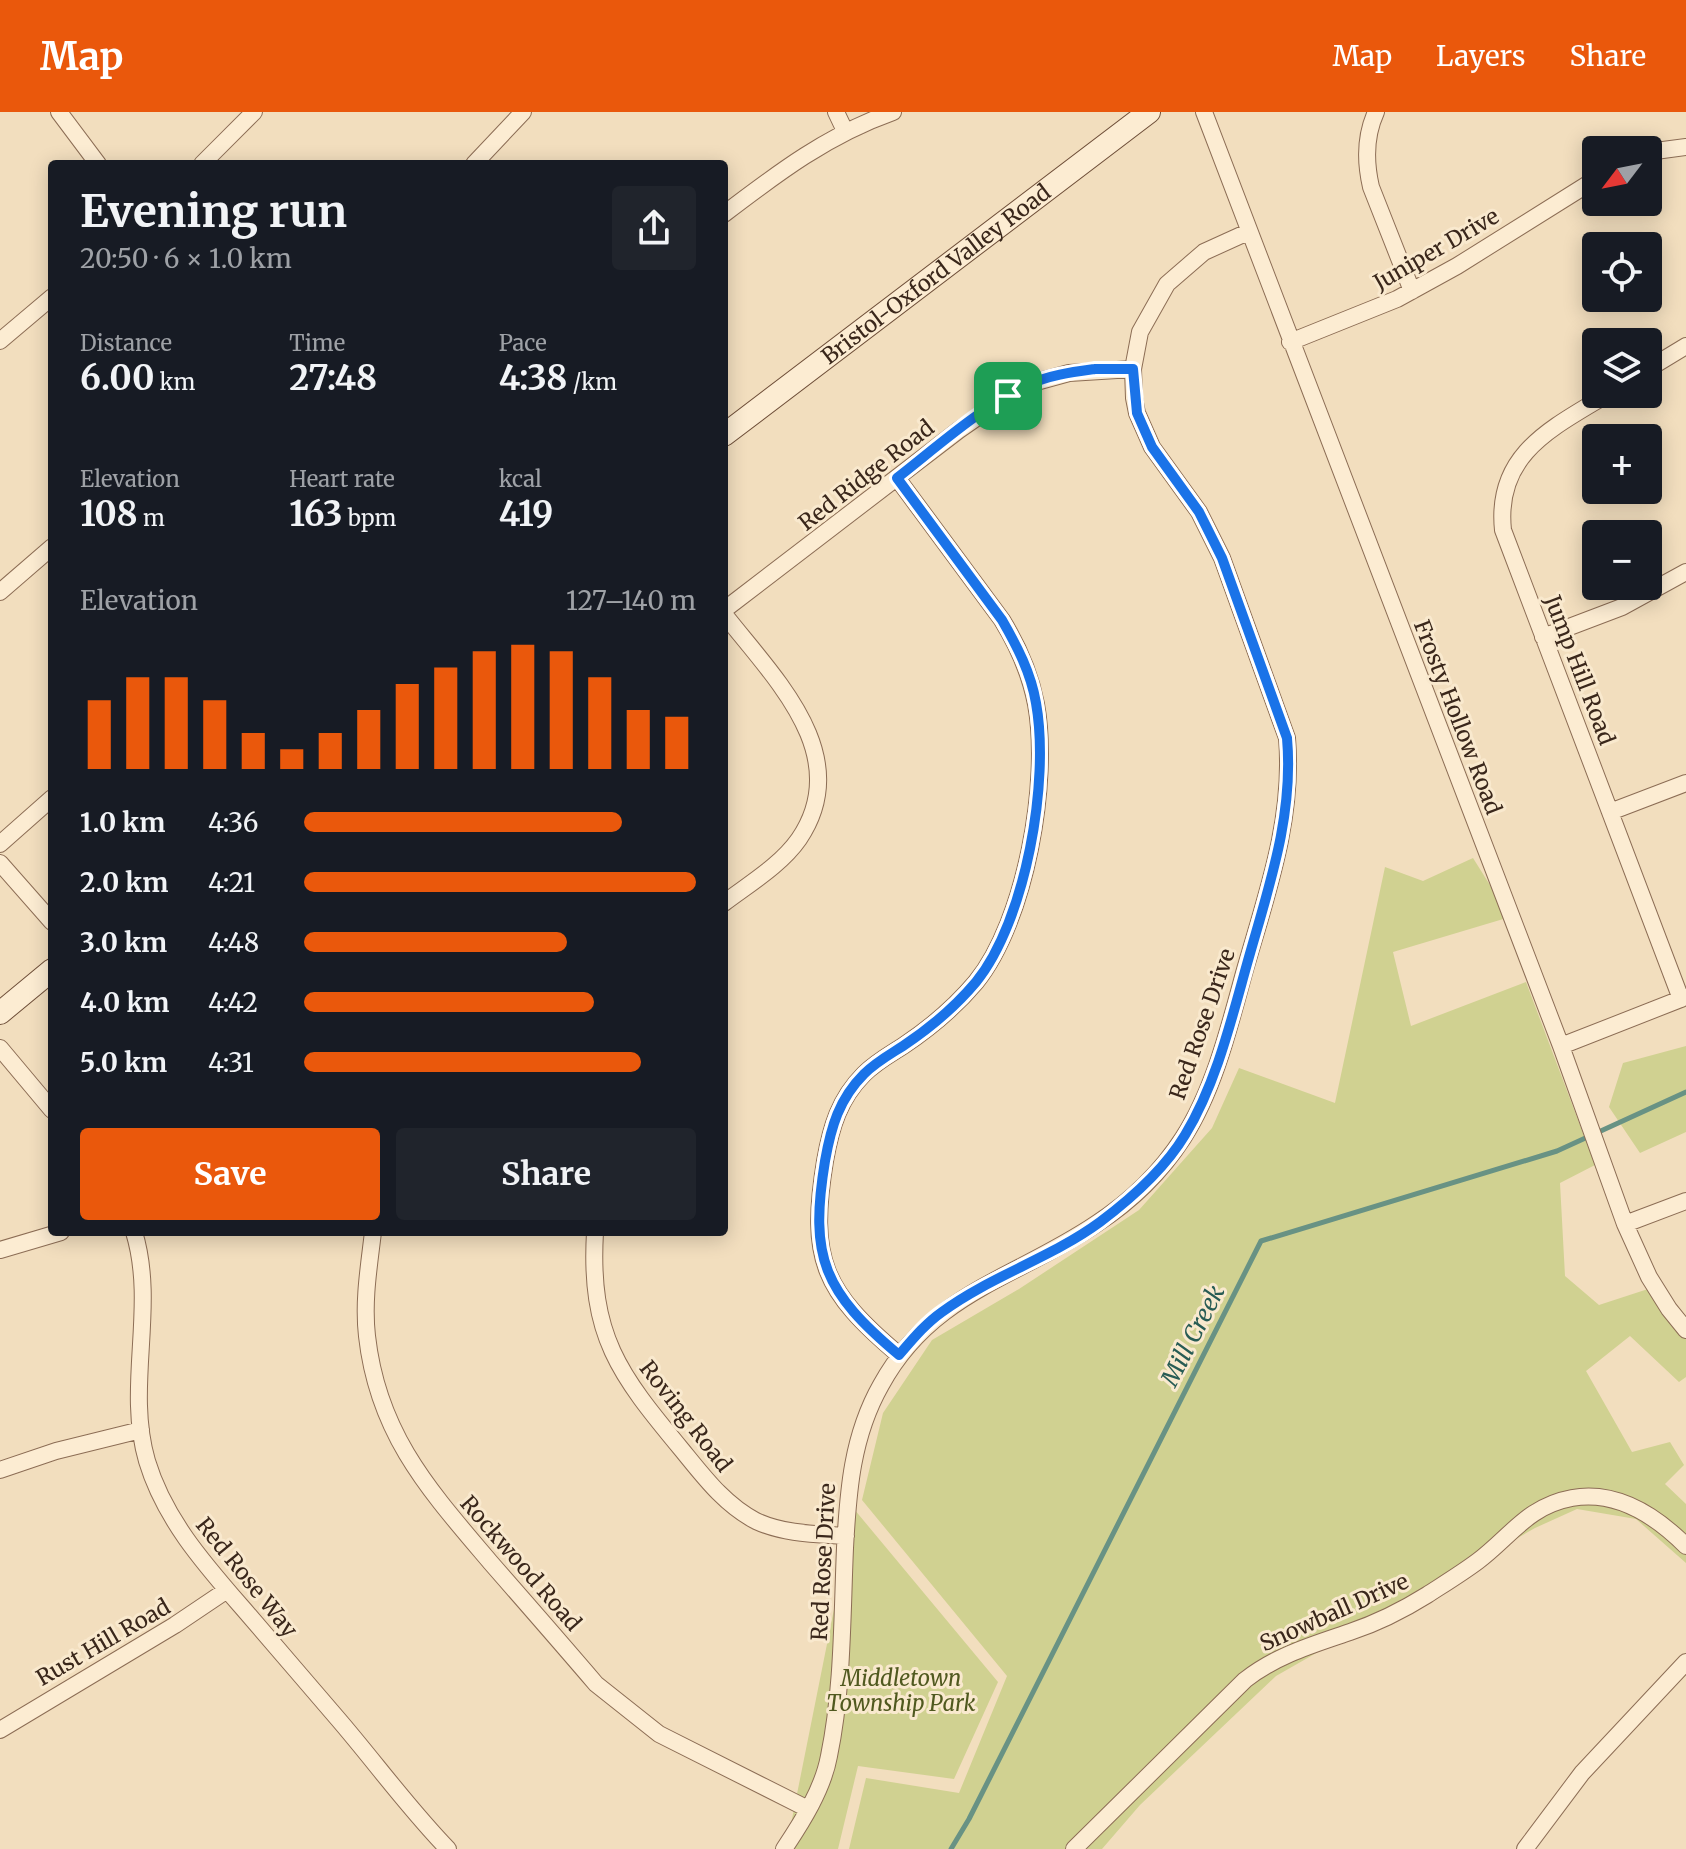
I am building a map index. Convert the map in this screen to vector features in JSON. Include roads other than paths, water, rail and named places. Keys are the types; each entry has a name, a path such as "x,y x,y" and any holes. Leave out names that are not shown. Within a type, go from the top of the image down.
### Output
{"main road":[{"name":"Bristol-Oxford Valley Road","path":"728,432 1149,112"},
{"path":"0,1013 48,973"}],"street":[{"path":"59,112 95,160"},
{"path":"206,160 254,112"},
{"path":"478,160 523,112"},
{"path":"836,112 845,131"},
{"path":"728,211 773,176 845,131 893,112"},
{"name":"Frosty Hollow Road","path":"1204,112 1561,1046 1625,1224 1649,1277 1686,1330"},
{"path":"1376,112 1368,134 1368,174 1412,291"},
{"path":"1662,150 1686,147"},
{"name":"Juniper Drive","path":"1290,342 1412,291 1582,188"},
{"name":"Red Rose Drive","path":"784,1849 808,1809 829,1757 837,1696 850,1476 854,1453 875,1396 899,1355 940,1313 1097,1224 1149,1180 1185,1136 1205,1095 1235,1007 1281,842 1288,802 1290,764 1287,738 1222,558 1199,512 1152,447 1137,413 1133,369 1140,332 1167,284 1204,252 1248,232"},
{"path":"0,340 48,300"},
{"path":"1662,361 1686,346"},
{"name":"Red Ridge Road","path":"728,609 959,430 1029,384 1069,373 1133,369"},
{"name":"Jump Hill Road","path":"1585,408 1551,429 1520,459 1508,481 1502,521 1508,546 1683,998"},
{"path":"897,478 1002,620 1017,645 1036,702 1041,748 1041,770 1024,877 1008,925 991,960 976,981 932,1025 865,1073 838,1109 830,1133 818,1203 820,1249 833,1284 848,1307 899,1355"},
{"path":"0,592 48,550"},
{"path":"1543,637 1622,607 1686,572"},
{"path":"728,617 801,717 815,748 818,772 813,810 799,840 765,872 728,900"},
{"path":"1610,812 1686,783"},
{"path":"0,844 48,802"},
{"path":"0,863 48,917"},
{"path":"1561,1046 1683,998"},
{"path":"0,1048 48,1105"},
{"path":"1625,1224 1686,1201"},
{"path":"0,1250 48,1236"},
{"name":"Red Rose Way","path":"135,1236 143,1262 145,1287 138,1383 141,1430 147,1461 167,1510 187,1542 448,1849"},
{"name":"Rockwood Road","path":"373,1236 365,1308 373,1373 394,1433 412,1466 596,1684 659,1734 808,1809"},
{"name":"Roving Road","path":"595,1236 593,1270 597,1300 611,1352 625,1377 685,1454 725,1500 754,1520 779,1529 846,1536"},
{"path":"0,1470 56,1451 141,1430"},
{"name":"Snowball Drive","path":"1074,1849 1245,1680 1268,1663 1353,1631 1424,1596 1478,1561 1517,1524 1552,1502 1576,1497 1600,1497 1623,1503 1642,1510 1686,1546"},
{"name":"Rust Hill Road","path":"0,1730 175,1625 227,1590"},
{"path":"1525,1849 1582,1773 1686,1662"}],"waterway":[{"name":"Mill Creek","path":"951,1849 969,1819 1261,1241 1557,1151 1686,1092"}],"park label":[{"name":"Middletown Township Park","path":"901,1690"}]}
